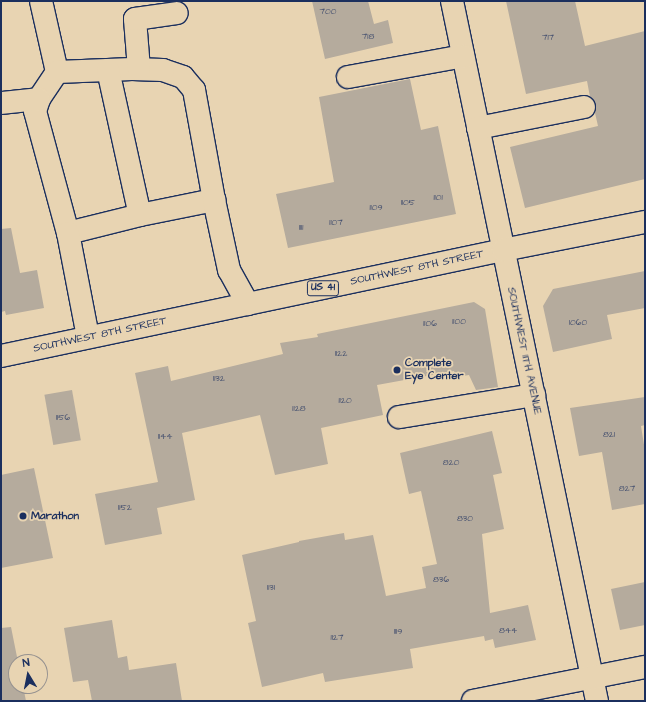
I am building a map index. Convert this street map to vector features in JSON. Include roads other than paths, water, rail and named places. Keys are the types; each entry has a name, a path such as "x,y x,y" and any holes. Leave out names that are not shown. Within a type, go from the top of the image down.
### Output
{"street":[{"path":"41,1 57,72 38,99 35,111 68,233 88,337"},
{"name":"SOUTHWEST 11TH AVENUE","path":"452,1 596,701"},
{"path":"139,69 135,19 177,13"},
{"path":"348,77 463,56"},
{"path":"57,72 139,69 163,70 182,77 194,90 214,200 229,270 248,304"},
{"path":"108,70 140,215"},
{"path":"1,103 38,99"},
{"path":"478,128 584,107"},
{"path":"68,233 140,215 214,200"},
{"name":"SOUTHWEST 8TH STREET","path":"1,356 503,250 645,222"},
{"path":"399,417 534,395"},
{"path":"474,701 645,667"}],"place":[{"name":"Complete Eye Center","path":"397,370"},
{"name":"Marathon","path":"23,516"}]}
